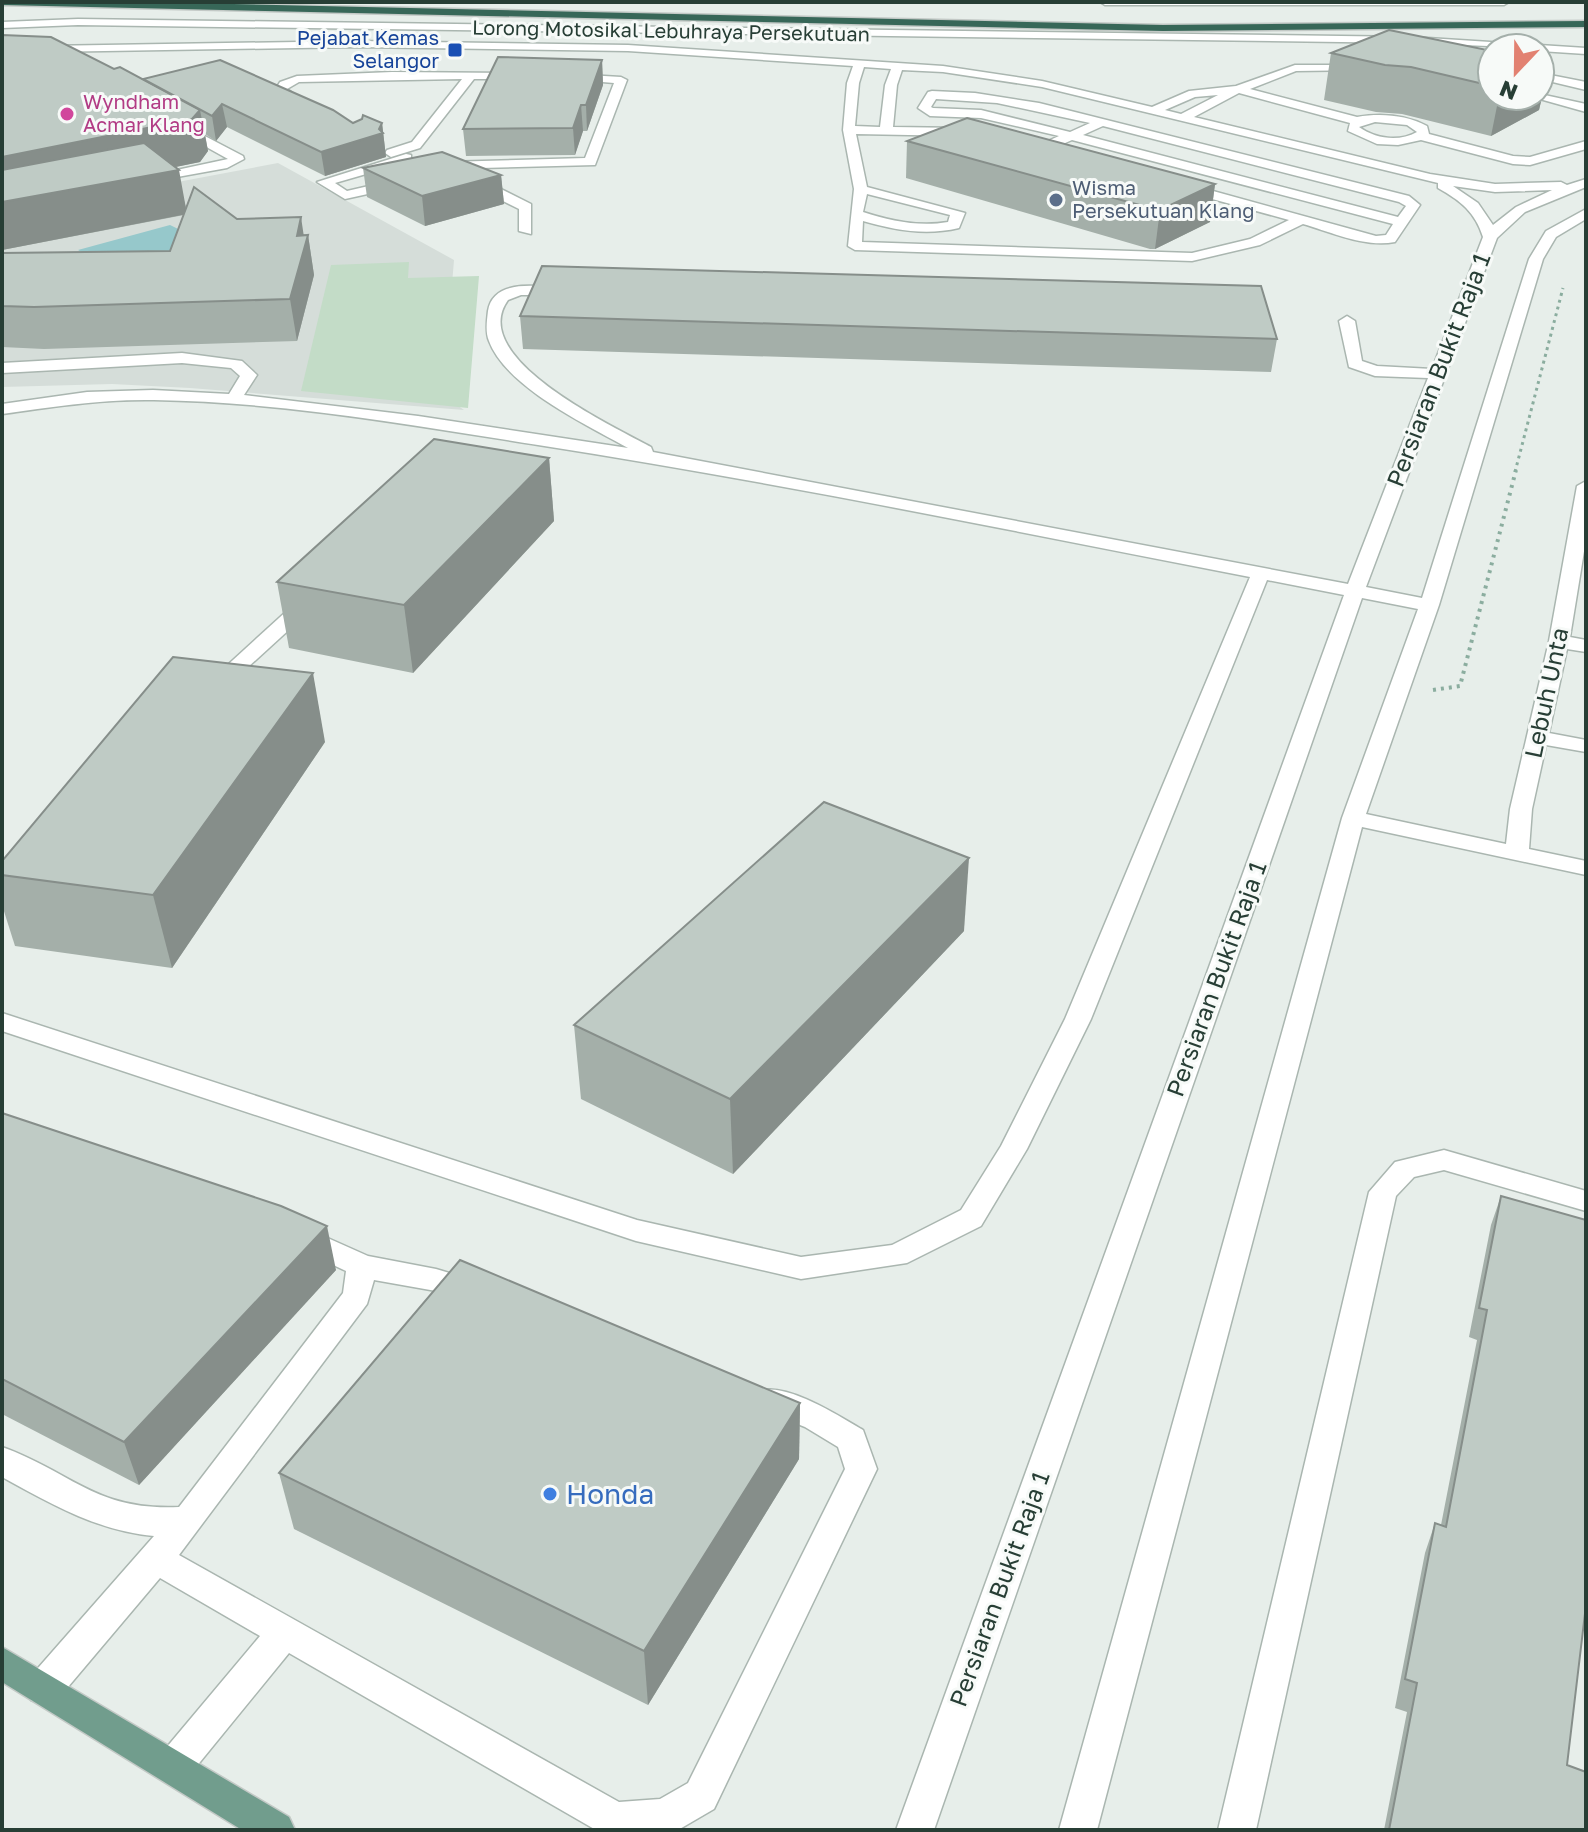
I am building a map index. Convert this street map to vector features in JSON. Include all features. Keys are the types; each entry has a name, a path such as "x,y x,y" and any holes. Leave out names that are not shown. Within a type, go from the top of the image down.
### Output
{"highway":[{"path":"2,2 1148,27 1393,28 1586,24"},
{"path":"557,2 784,7"},
{"path":"799,7 815,7"},
{"path":"2,17 236,16 311,9"},
{"path":"1351,15 1586,11"},
{"path":"1094,13 1248,15"},
{"path":"1292,15 1307,15"}],"main road":[{"path":"2,1663 276,1830"}],"street":[{"path":"1105,2 1504,2"},
{"path":"236,16 294,25"},
{"name":"Lorong Motosikal Lebuhraya Persekutuan","path":"2,25 78,22 1462,41 1586,51"},
{"name":"Lorong Motosikal Lebuhraya Persekutuan","path":"1340,39 1393,28"},
{"path":"3,35 121,31 357,44"},
{"path":"29,49 154,38 245,39"},
{"path":"29,49 357,44 628,48 898,66 1011,77 1430,178 1495,188 1584,184"},
{"path":"29,49 56,61 87,48"},
{"path":"619,61 628,48"},
{"path":"155,57 293,59"},
{"path":"392,75 401,60"},
{"path":"860,63 853,83 849,130 861,189 855,246 1192,257 1231,250 1302,219"},
{"path":"886,131 886,108 898,66"},
{"path":"1183,118 1238,89 1295,68 1375,68"},
{"path":"316,114 281,90 284,84 297,79 392,75 531,76"},
{"path":"391,153 416,145 470,76"},
{"path":"430,177 430,166 590,162 621,80 562,77"},
{"path":"1556,79 1586,86"},
{"path":"1153,111 1193,94 1238,89 1357,121 1375,118 1410,122 1423,129 1421,136"},
{"path":"1177,185 1376,240 1390,239 1401,222 1412,202 1018,101 932,95 924,108 930,112 981,114 1401,222"},
{"path":"1556,101 1586,108"},
{"path":"137,183 238,159 160,117"},
{"path":"1357,121 1352,128 1371,138 1394,141 1421,136 1495,157 1521,161 1586,145"},
{"path":"1073,156 1036,146 1073,136 1102,122"},
{"path":"849,130 976,135"},
{"path":"373,147 412,160 324,182 345,195 430,177 476,182 526,207 526,231"},
{"path":"1206,193 1267,165"},
{"path":"1430,178 1476,207 1484,216 1490,237"},
{"name":"Persiaran Bukit Raja 1","path":"915,1830 1355,591 1490,237 1501,221 1514,213 1584,184"},
{"path":"856,214 887,225 932,230 954,225 958,213 861,189"},
{"path":"1078,1830 1353,818 1429,605 1536,259 1551,234 1586,213"},
{"path":"582,293 509,293 495,306 495,340 504,355 543,389 657,458"},
{"path":"1347,321 1355,364 1375,371 1437,374"},
{"path":"2,368 182,358 236,364 249,375 234,399"},
{"path":"2,409 87,397 153,395 234,399 494,432 657,458 1429,605"},
{"path":"473,451 494,432"},
{"name":"Lebuh Unta","path":"1517,853 1521,809 1559,641 1586,486"},
{"path":"2,1022 636,1230 801,1268 897,1255 971,1218 1013,1149 1078,1019 1261,572"},
{"path":"202,698 320,591"},
{"path":"1559,641 1586,646"},
{"path":"1538,737 1586,746"},
{"path":"1353,818 1586,868"},
{"path":"1237,1830 1383,1192 1405,1169 1444,1160 1586,1201"},
{"path":"272,1228 362,1266 436,1280 495,1297"},
{"path":"44,1688 188,1521 357,1296 362,1266"},
{"path":"156,1559 616,1821 665,1817 701,1796 861,1469 852,1439 816,1418 743,1390"},
{"path":"2,1461 83,1505 124,1520 157,1524 188,1521"},
{"path":"174,1766 285,1632"}],"path":[{"path":"1396,696 1460,686 1564,285"}],"shaded area":[{"path":"278,163 454,260 443,395 464,410 112,384 2,387 2,215"}],"green space":[{"path":"409,262 408,278 479,276 468,408 301,391 331,265"}],"water":[{"path":"170,225 213,246 120,273 78,250"}],"building":[{"path":"1389,30 1476,48 1476,82 1411,67 1385,65 1331,53"},
{"path":"2,35 51,37 114,69 120,67 200,110 192,119 2,157"},
{"path":"498,57 602,60 586,105 581,105 573,128 463,129"},
{"path":"220,60 333,110 353,123 362,119 363,115 382,123 379,129 383,133 321,152 222,104 212,116 143,79"},
{"path":"967,118 1215,184 1160,210 907,141"},
{"path":"144,143 179,170 2,202 2,170"},
{"path":"442,152 501,175 422,196 363,168"},
{"path":"194,187 237,219 301,217 297,236 308,235 290,299 2,306 2,253 170,251"},
{"path":"542,266 1261,286 1277,339 520,316"},
{"path":"434,439 549,458 404,605 277,582"},
{"path":"173,657 313,673 153,895 2,875 2,861"},
{"path":"824,802 969,858 730,1099 574,1025"},
{"path":"2,1113 281,1206 327,1226 124,1442 2,1379"},
{"path":"1501,1196 1586,1220 1586,1605 1567,1765 1586,1772 1586,1830 1389,1830 1417,1683 1405,1679 1435,1523 1446,1527 1487,1310 1479,1308"},
{"name":"Honda","path":"460,1260 800,1403 644,1651 279,1473"}],"place":[{"name":"Pejabat Kemas Selangor","path":"455,50"},
{"name":"Wyndham Acmar Klang","path":"67,114"},
{"name":"Wisma Persekutuan Klang","path":"1056,200"},
{"name":"Honda","path":"550,1494"}]}
